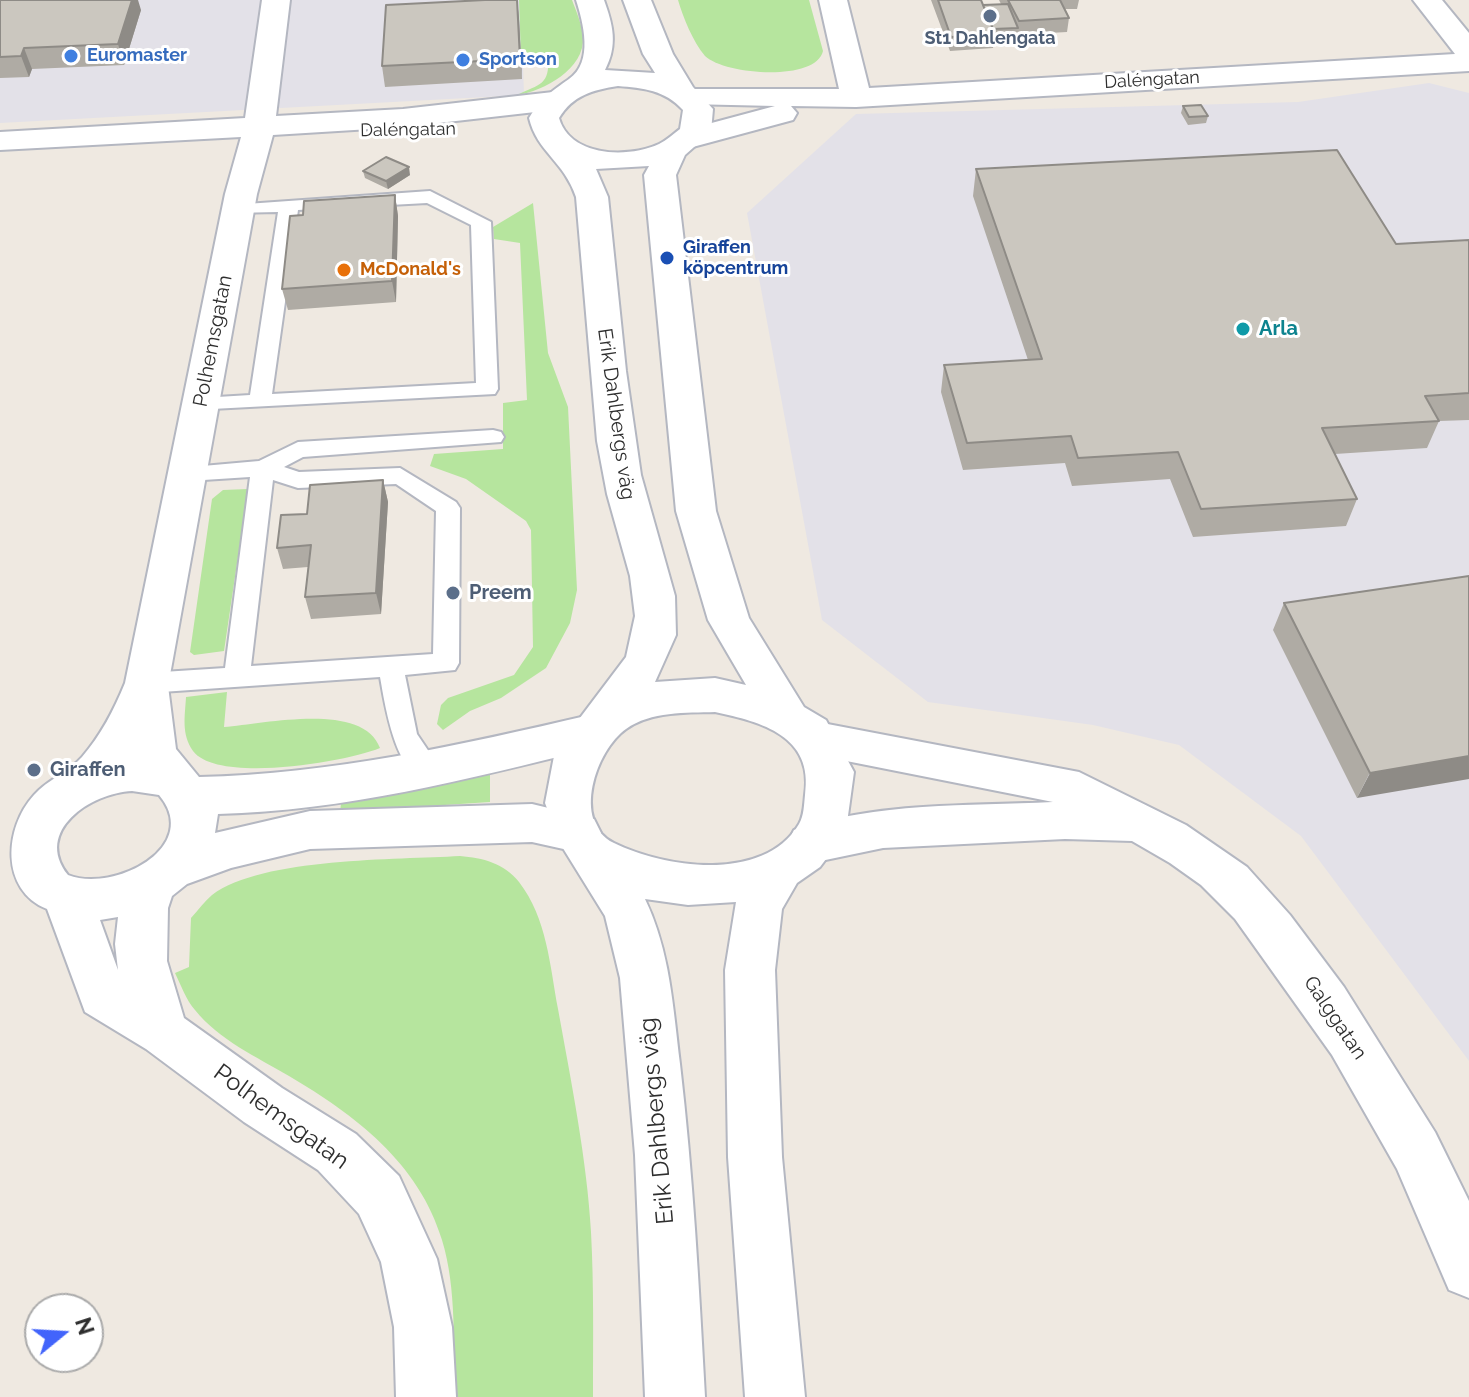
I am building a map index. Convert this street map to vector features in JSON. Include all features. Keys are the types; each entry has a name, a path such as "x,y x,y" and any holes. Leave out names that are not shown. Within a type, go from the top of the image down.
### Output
{"street":[{"name":"Polhemsgatan","path":"89,780 114,752 131,724 147,683 239,209 255,146 276,0"},
{"path":"582,85 595,64 602,43 590,0"},
{"path":"637,0 658,54 700,117 660,175 696,511 729,620 801,726 828,760 832,783 823,824 758,907 753,927 750,970 755,1157 775,1397"},
{"path":"833,0 845,98"},
{"path":"1427,0 1469,52"},
{"name":"Daléngatan","path":"684,93 845,98 1469,62"},
{"path":"553,101 582,85 634,78 684,93"},
{"name":"Daléngatan","path":"681,145 845,98"},
{"name":"Daléngatan","path":"255,146 312,122 403,118 553,101"},
{"name":"Erik Dahlbergs väg","path":"553,101 547,109 545,126 584,174 592,197 621,473 654,592 656,613 655,636 642,666 575,755 567,780 568,807 586,844 629,914 645,978 664,1171 675,1397"},
{"name":"Daléngatan","path":"0,141 255,146 314,132 485,130 512,132 560,146"},
{"path":"560,146 617,161 656,156 681,145"},
{"name":"Polhemsgatan","path":"147,683 147,719 153,752 180,788"},
{"path":"796,857 761,878 692,886 634,878 586,844 532,823 310,830 226,849 101,902 67,898 41,882 31,856 37,826 58,799 89,780 125,771 151,772 180,788 263,794 429,771 598,724 638,703 689,696 743,698 801,726"},
{"name":"Galggatan","path":"801,726 1031,777 1081,792 1187,850 1218,871 1277,936 1365,1061 1414,1143 1469,1270"},
{"path":"164,1033 142,969 138,921 162,878 188,848 195,820 180,788"},
{"name":"Galggatan","path":"796,857 883,829 1065,820 1133,822"},
{"name":"Polhemsgatan","path":"67,898 103,996 164,1033 263,1105 337,1152 379,1195 409,1259 423,1327 426,1397"}],"lane":[{"path":"201,405 487,389 481,222 430,197 239,209"},
{"path":"260,401 289,205"},
{"path":"263,469 298,450 493,437"},
{"path":"237,676 263,469"},
{"path":"147,683 446,663 448,508 400,476 298,480 263,469 188,473"},
{"path":"391,669 404,737 429,771"}],"shaded area":[{"path":"0,0 521,0 524,95 0,123"},
{"path":"1429,83 1469,93 1469,1061 1301,836 1179,745 1093,725 928,702 822,620 747,213 856,114 1298,102"}],"green space":[{"path":"519,0 572,0 583,37 577,59 561,76 539,89 517,95 542,82 548,66 548,57 521,58"},
{"path":"678,0 809,0 823,51 817,61 788,71 749,71 716,63 705,56 696,44"},
{"path":"533,203 548,353 568,407 577,590 570,623 546,668 501,698 470,711 443,730 437,724 441,705 448,698 514,675 533,647 531,530 526,521 466,479 430,466 434,454 503,449 503,403 527,400 520,243 494,239 493,227"},
{"path":"248,489 224,651 194,655 190,652 212,499 223,490"},
{"path":"227,692 224,727 286,720 334,720 354,724 370,733 380,748 340,759 283,767 228,766 207,761 193,751 187,738 186,697"},
{"path":"490,771 490,802 340,812 341,804 462,780"},
{"path":"460,856 492,863 507,870 519,882 536,911 546,943 578,1120 589,1205 593,1273 593,1397 455,1397 453,1318 447,1259 432,1212 418,1187 382,1144 338,1107 215,1030 192,1006 175,973 189,967 191,918 212,895 235,883 263,873 296,867"}],"building":[{"path":"0,0 132,0 118,44 24,48 21,56 0,57"},
{"path":"517,0 520,59 382,66 386,5"},
{"path":"938,0 981,0 995,34 951,37"},
{"path":"1008,0 1060,0 1069,18 1019,21"},
{"path":"1008,4 1018,28 993,29 983,5"},
{"path":"1201,105 1208,116 1189,117 1183,106"},
{"name":"Arla","path":"1337,150 1396,244 1469,240 1469,393 1425,396 1439,421 1322,428 1357,499 1201,509 1178,452 1078,458 1071,436 967,443 944,365 1042,359 976,169"},
{"path":"386,157 409,167 386,181 363,171"},
{"name":"McDonald's","path":"395,195 392,281 282,289 290,216 303,215 304,201"},
{"path":"383,480 376,593 305,597 311,545 277,548 281,515 307,514 310,485"},
{"path":"1469,576 1469,756 1370,773 1284,603"}],"place":[{"name":"St1 Dahlengata","path":"990,16"},
{"name":"Euromaster","path":"71,56"},
{"name":"Sportson","path":"463,60"},
{"name":"Giraffen köpcentrum","path":"667,258"},
{"name":"McDonald's","path":"344,270"},
{"name":"Arla","path":"1243,329"},
{"name":"Preem","path":"453,593"},
{"name":"Giraffen","path":"34,770"}]}
